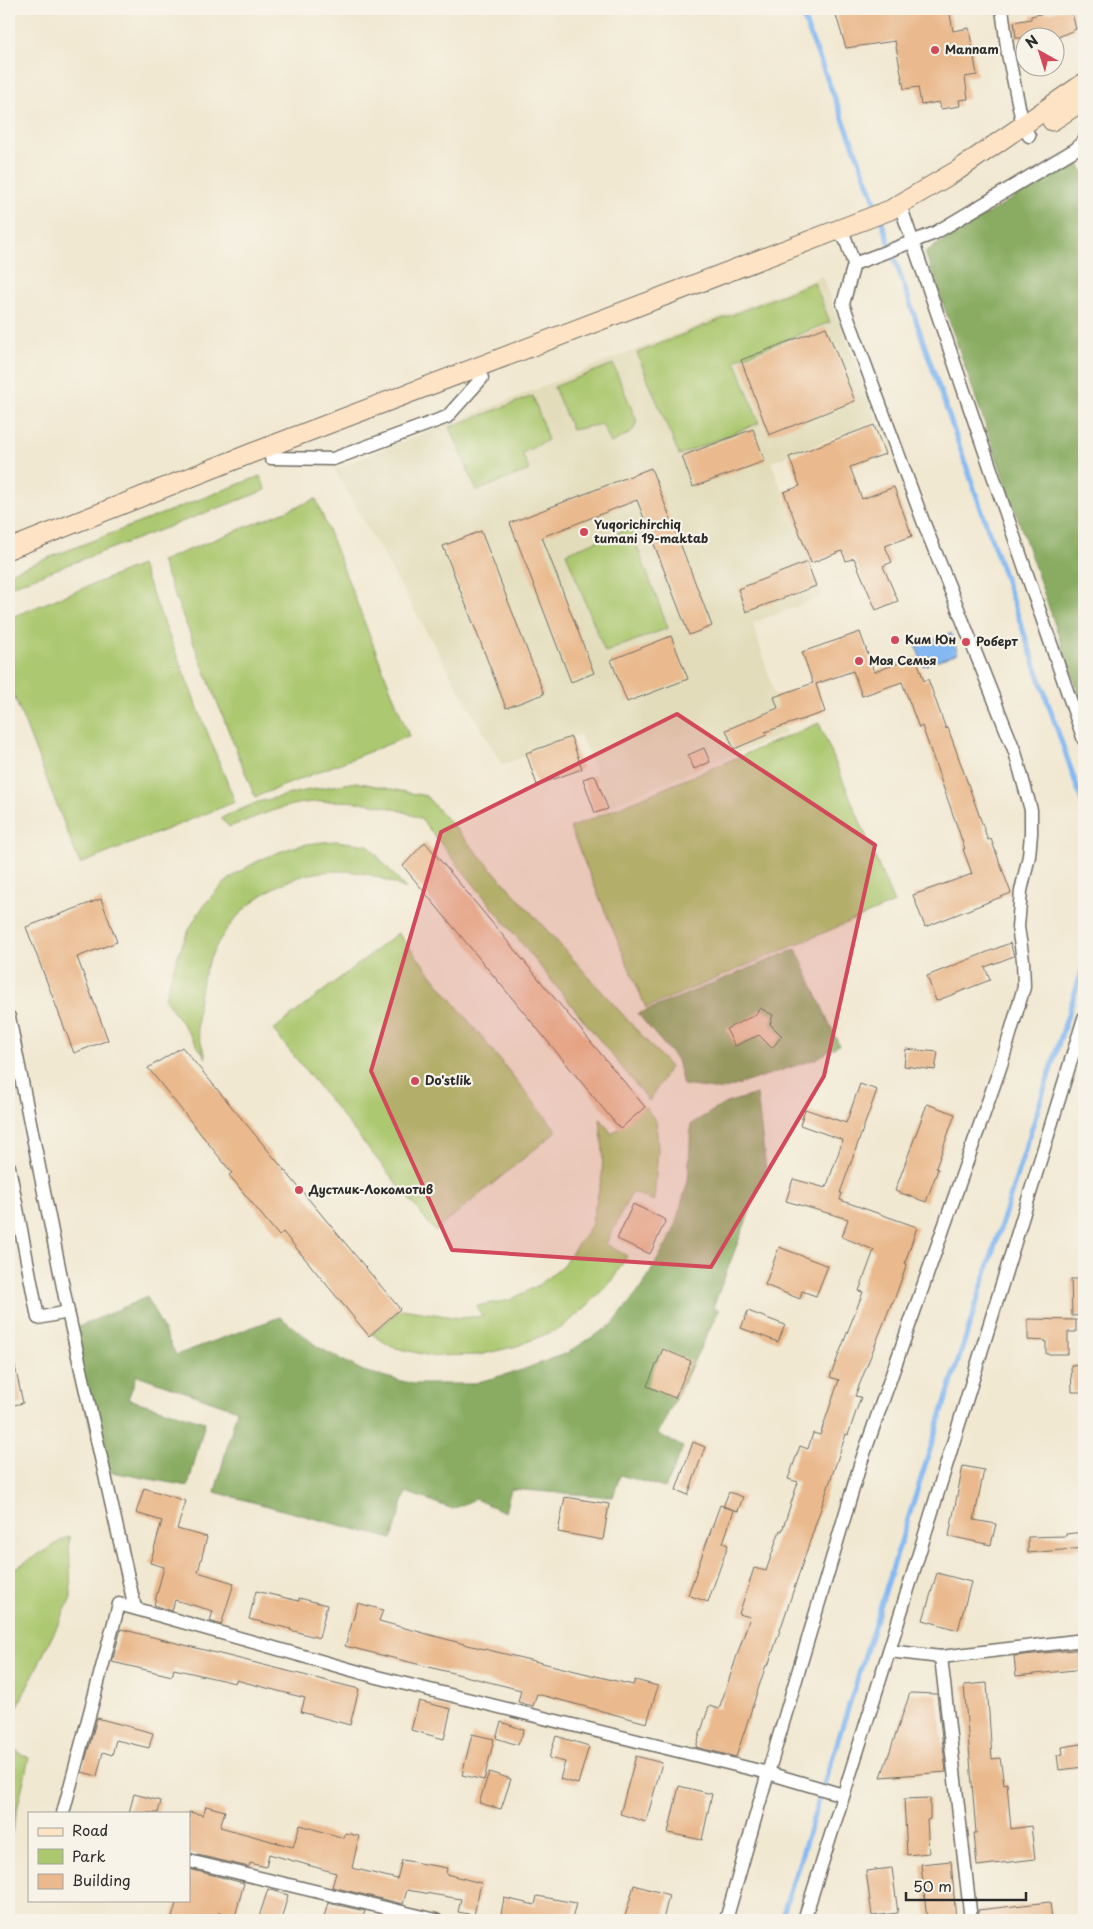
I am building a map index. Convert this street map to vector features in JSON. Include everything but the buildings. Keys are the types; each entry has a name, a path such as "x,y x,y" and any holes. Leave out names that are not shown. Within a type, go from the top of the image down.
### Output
{"main road":[{"path":"1026,131 1084,83"},
{"path":"9,562 271,458 720,288 897,212 958,170 1084,100"},
{"path":"9,549 252,453 846,233"}],"street":[{"path":"1002,9 1008,54 1026,131"},
{"path":"854,264 935,233 1082,149"},
{"path":"897,212 912,242 1084,740"},
{"path":"726,1920 768,1772 860,1465 933,1252 1001,1065 1024,987 1023,960 1018,927 1021,891 1029,849 1031,810 1015,752 923,521 843,304 854,264 846,233"},
{"path":"9,1017 68,1312 135,1608"},
{"path":"804,1920 890,1650 1084,1018"},
{"path":"9,1168 38,1318 68,1312"},
{"path":"63,1812 119,1604 372,1676 768,1772 843,1795"},
{"path":"890,1650 940,1657 1084,1640"},
{"path":"940,1657 971,1920"},
{"path":"190,1861 436,1920"}],"highlighted area":[{"path":"677,714 875,845 824,1076 711,1267 452,1250 371,1071 441,832"}],"shaded area":[{"name":"Yuqorichirchiq tumani 19-maktab","path":"822,276 877,421 771,462 823,596 753,623 786,733 609,806 580,734 502,765 334,469"}],"green space":[{"path":"1076,160 1084,172 1084,708 925,252"},
{"path":"814,282 830,322 735,360 759,423 679,455 637,353"},
{"path":"613,364 637,422 632,432 611,443 602,424 572,430 554,387"},
{"path":"533,396 548,440 522,453 529,470 477,491 450,427"},
{"path":"260,476 266,490 9,587 9,573"},
{"path":"316,499 409,736 255,797 161,561"},
{"path":"630,528 668,628 605,652 566,553"},
{"path":"141,565 235,802 80,864 9,683 9,618"},
{"path":"819,723 894,903 646,1008 570,828"},
{"path":"356,782 426,796 670,1067 649,1101 421,819 382,806 341,801 291,805 229,827 221,818 258,802 299,792"},
{"path":"336,841 368,845 406,889 383,879 358,872 315,873 291,880 269,891 249,905 232,923 218,943 207,966 200,991 197,1017 198,1033 206,1058 165,999 182,944 194,921 208,901 224,884 245,869 269,856 298,846"},
{"name":"Do'stlik","path":"398,933 557,1131 435,1231 273,1030"},
{"path":"796,949 839,1045 816,1059 722,1090 683,1085 677,1060 638,1014"},
{"path":"757,1094 766,1169 713,1307 719,1310 658,1434 683,1447 665,1488 620,1475 613,1497 511,1489 505,1512 475,1499 453,1509 406,1492 392,1539 215,1492 237,1410 137,1375 128,1399 205,1422 188,1486 100,1470 69,1331 147,1297 176,1355 280,1317 318,1347 363,1371 413,1384 471,1384 522,1370 567,1353 613,1324 645,1282 673,1232 688,1181 691,1124 726,1103"},
{"path":"645,1107 656,1121 658,1148 654,1201 632,1192 606,1244 627,1256 613,1279 586,1307 561,1328 517,1346 479,1355 431,1356 392,1347 372,1334 402,1309 459,1318 483,1316 476,1306 510,1300 539,1285 563,1265 591,1226 602,1176 603,1152 600,1118 612,1134"},
{"path":"69,1536 71,1598 9,1724 9,1572"},
{"path":"9,1747 29,1758 9,1844"}],"water":[{"path":"951,633 958,653 923,666 916,646"}],"waterway":[{"path":"800,9 872,193 1084,807"},
{"path":"781,1920 1084,964"}],"place":[{"name":"Mannam","path":"935,50"},
{"name":"Yuqorichirchiq tumani 19-maktab","path":"584,532"},
{"name":"Ким Юн","path":"895,640"},
{"name":"Роберт","path":"966,642"},
{"name":"Моя Семья","path":"859,661"},
{"name":"Do'stlik","path":"415,1081"},
{"name":"Дустлик-Локомотив","path":"299,1190"}]}
